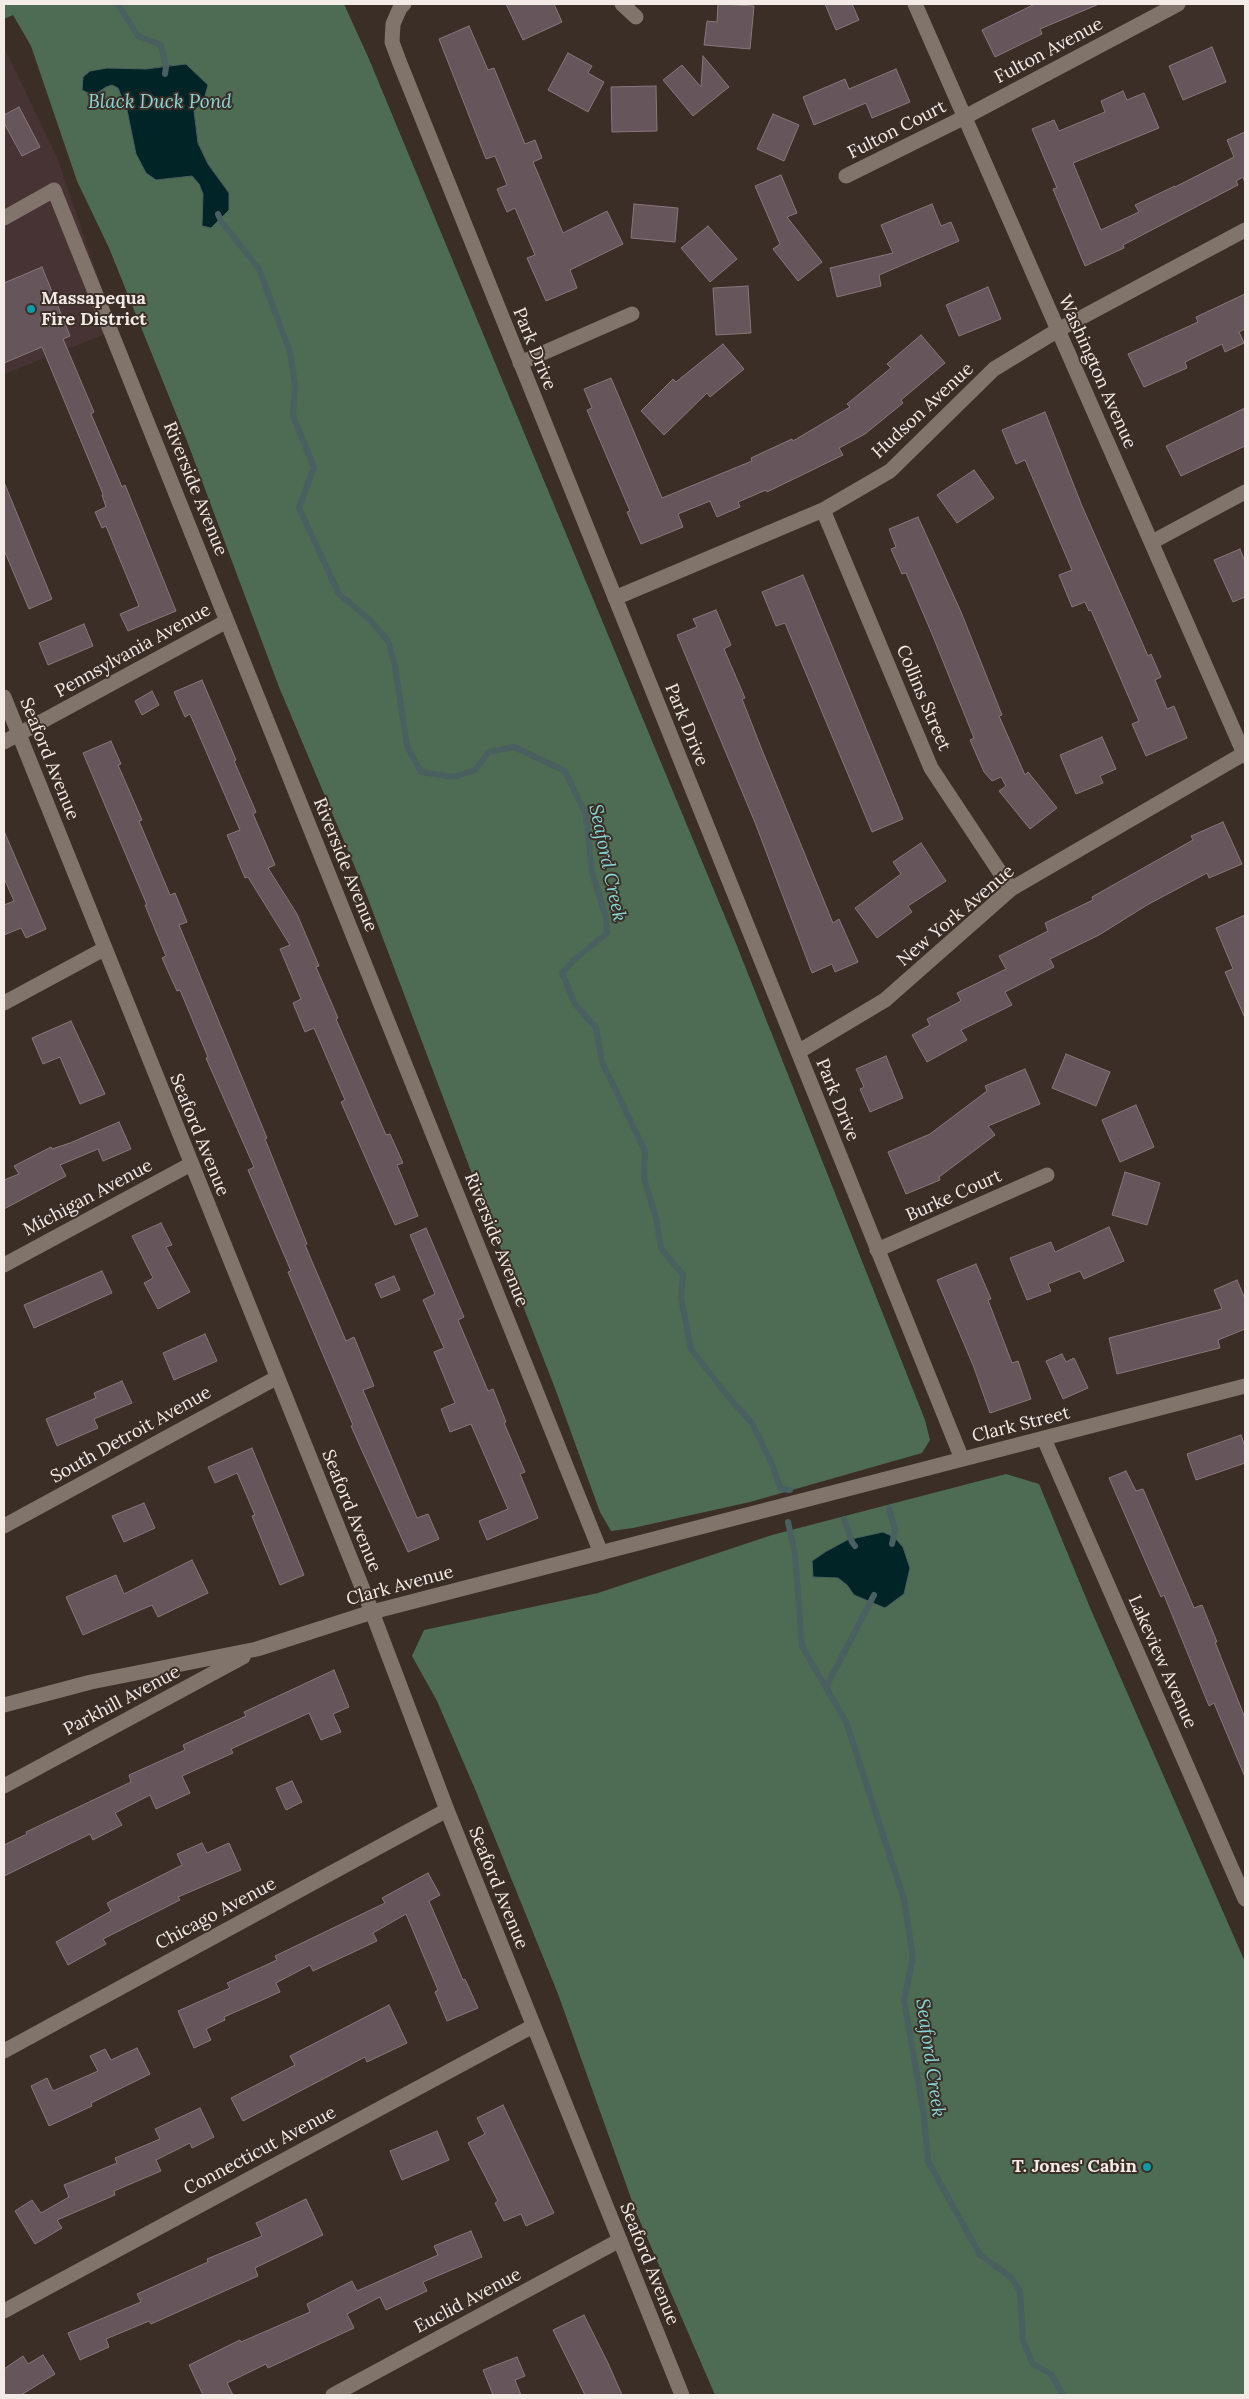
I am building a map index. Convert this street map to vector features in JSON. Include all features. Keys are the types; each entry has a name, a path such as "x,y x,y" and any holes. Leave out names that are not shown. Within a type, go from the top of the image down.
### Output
{"street":[{"name":"Park Drive","path":"404,4 400,8 393,24 392,42 962,1459"},
{"path":"622,4 636,17"},
{"name":"Washington Avenue","path":"915,4 1245,754"},
{"name":"Fulton Avenue","path":"965,117 1178,4"},
{"name":"Fulton Court","path":"846,176 965,117"},
{"name":"Riverside Avenue","path":"4,218 54,190 601,1553"},
{"name":"Hudson Avenue","path":"615,598 823,510 890,471 994,369 1058,330 1245,230"},
{"path":"520,362 632,314"},
{"path":"1152,542 1245,492"},
{"name":"Collins Street","path":"823,510 931,768 1011,889"},
{"name":"Pennsylvania Avenue","path":"4,742 228,621"},
{"name":"Seaford Avenue","path":"4,697 276,1378 372,1612 447,1810 682,2395"},
{"name":"New York Avenue","path":"798,1052 885,1000 1011,889 1245,754"},
{"path":"4,1003 104,949"},
{"name":"Michigan Avenue","path":"4,1265 191,1164"},
{"name":"Burke Court","path":"877,1250 1047,1175"},
{"name":"South Detroit Avenue","path":"4,1526 276,1378"},
{"name":"Clark Street","path":"805,1500 1245,1386"},
{"name":"Lakeview Avenue","path":"1044,1439 1245,1899"},
{"name":"Clark Avenue","path":"4,1705 90,1682 257,1650 372,1612 805,1500"},
{"name":"Parkhill Avenue","path":"4,1786 257,1650"},
{"name":"Chicago Avenue","path":"4,2051 447,1810"},
{"name":"Connecticut Avenue","path":"4,2310 533,2026"},
{"name":"Euclid Avenue","path":"333,2395 620,2240"}],"shaded area":[{"path":"4,47 57,157 116,330 4,374"}],"green space":[{"path":"4,4 344,4 369,59 733,936 925,1420 930,1440 922,1453 750,1502 633,1528 611,1531 600,1512 556,1391 365,891 279,687 187,441 109,248 77,181 31,46 13,15 4,19","holes":["171,65 204,100 194,111 198,143 208,164 229,193 202,226 203,194 199,184 192,176 156,180 136,154 127,110 118,88 112,85 106,87 128,69 146,69"]},
{"path":"1006,1474 1039,1484 1091,1610 1245,1962 1245,2395 715,2395 636,2212 558,1994 475,1789 437,1701 412,1656 424,1630 598,1593 772,1535","holes":["883,1532 894,1537 854,1595 838,1577 813,1577 847,1540"]}],"water":[{"name":"Black Duck Pond","path":"186,64 208,85 204,100 194,111 198,143 208,164 229,193 229,210 211,228 202,226 203,194 199,184 192,176 156,180 146,173 136,154 127,110 118,88 112,85 96,94 90,94 82,90 83,77 90,71 107,68 146,69"},
{"path":"883,1532 894,1537 903,1547 910,1568 904,1594 885,1608 854,1595 847,1585 838,1578 813,1577 812,1561 825,1552 847,1540"}],"building":[{"path":"506,4 554,4 562,22 523,40"},
{"path":"718,4 754,6 750,49 704,45 707,21 717,22"},
{"path":"825,4 852,4 859,20 836,30"},
{"path":"1035,4 1099,4 1040,29 1042,34 995,57 982,30"},
{"path":"469,26 488,70 494,68 525,144 535,140 542,158 533,162 563,233 607,211 623,244 570,270 577,288 546,301 527,258 535,255 515,208 507,212 497,189 507,185 495,156 486,159 439,39"},
{"path":"1212,47 1226,82 1183,100 1169,66"},
{"path":"568,53 592,66 588,73 604,82 588,112 548,90"},
{"path":"703,56 729,87 693,116 663,80 682,65 701,87"},
{"path":"896,69 910,102 872,118 866,103 814,125 803,97 845,79 849,89"},
{"path":"656,86 657,131 612,132 611,87"},
{"path":"1123,91 1127,100 1144,93 1159,128 1073,163 1101,230 1139,212 1135,205 1234,157 1227,140 1245,132 1245,183 1243,177 1236,181 1238,185 1123,245 1124,248 1085,266 1053,189 1057,188 1032,129 1054,120 1059,131 1105,112 1101,101"},
{"path":"19,107 40,147 22,156 4,123 4,115"},
{"path":"773,114 799,125 784,161 757,149"},
{"path":"781,175 797,213 787,217 822,262 798,281 773,249 780,244 755,186"},
{"path":"634,204 678,208 675,242 631,238"},
{"path":"932,204 941,226 951,222 959,241 879,275 881,286 837,297 830,268 893,253 881,225"},
{"path":"708,226 737,259 710,282 681,248"},
{"path":"42,267 70,336 63,339 94,412 91,414 122,487 125,485 176,611 128,631 120,614 139,606 106,526 102,528 95,512 106,507 103,494 42,347 4,363 4,283"},
{"path":"748,286 751,333 716,335 713,288"},
{"path":"988,287 1001,319 959,336 946,305"},
{"path":"1245,294 1245,329 1239,332 1244,343 1225,352 1222,344 1185,362 1187,368 1144,387 1128,354 1198,322 1196,317"},
{"path":"921,335 945,363 901,400 903,403 865,434 839,448 843,455 767,492 766,490 738,502 740,507 717,517 710,501 678,514 683,527 641,544 627,512 630,511 587,410 592,408 584,389 611,378 662,498 752,461 751,458 792,439 793,441 850,407 847,404 891,368 887,364"},
{"path":"723,344 744,369 710,397 707,393 664,435 641,411 673,379 676,382"},
{"path":"1245,408 1245,446 1181,476 1166,446"},
{"path":"1045,412 1082,506 1148,656 1151,654 1161,677 1155,680 1167,709 1174,706 1187,738 1146,756 1132,724 1139,721 1091,610 1089,611 1085,602 1072,607 1059,575 1072,570 1025,460 1016,464 1002,430"},
{"path":"974,470 994,498 957,523 937,495"},
{"path":"4,482 52,599 29,609 4,550"},
{"path":"918,517 961,612 1002,715 999,716 1025,775 1028,772 1057,808 1030,829 999,791 1006,786 1001,777 992,781 984,772 970,740 974,738 932,634 906,573 902,574 891,549 896,547 889,529"},
{"path":"1240,549 1245,562 1245,597 1233,602 1214,560"},
{"path":"803,575 903,819 872,832 785,623 776,626 762,592"},
{"path":"716,610 731,645 724,649 745,698 742,699 762,750 833,923 839,919 858,962 835,972 832,964 812,973 756,825 677,635 697,627 693,619"},
{"path":"84,624 93,646 48,665 39,643"},
{"path":"202,680 236,760 234,761 256,812 253,814 275,865 268,868 297,914 319,966 316,967 338,1018 336,1019 386,1135 390,1134 403,1163 397,1165 418,1216 395,1225 341,1102 345,1100 314,1028 305,1032 293,1003 301,999 280,949 290,945 248,877 245,878 227,835 240,830 190,714 185,717 174,692"},
{"path":"152,691 159,705 142,715 135,701"},
{"path":"1102,737 1116,769 1100,776 1103,783 1076,794 1060,755"},
{"path":"111,741 121,764 118,765 142,820 139,821 170,895 175,893 187,922 179,925 267,1138 265,1139 307,1244 305,1245 346,1341 354,1337 374,1386 363,1390 417,1518 428,1514 439,1539 408,1552 351,1426 353,1425 288,1272 291,1271 248,1170 254,1167 206,1058 208,1057 180,990 177,991 162,958 166,956 145,905 147,905 83,753"},
{"path":"1223,822 1242,864 1209,878 1207,873 1147,905 1099,935 1050,959 1054,967 1005,992 1012,1005 961,1030 967,1040 927,1062 912,1035 930,1025 927,1019 961,1001 957,993 1006,969 999,956 1048,931 1045,923 1093,900 1092,897 1193,840 1191,836"},
{"path":"4,831 46,929 26,938 21,928 4,935 4,905 14,901 4,878"},
{"path":"921,843 946,881 908,906 912,912 877,938 855,908 901,874 893,862"},
{"path":"1245,915 1245,1018 1225,972 1233,969 1216,928"},
{"path":"71,1021 105,1094 80,1104 60,1057 43,1064 32,1038"},
{"path":"1066,1054 1110,1072 1096,1106 1052,1088"},
{"path":"886,1056 903,1098 870,1112 860,1089 864,1087 856,1069"},
{"path":"1025,1069 1040,1104 988,1126 995,1135 939,1177 940,1180 906,1194 888,1152 930,1134 987,1091 985,1086"},
{"path":"1136,1105 1154,1147 1120,1162 1102,1120"},
{"path":"119,1122 131,1149 103,1161 98,1149 60,1165 66,1176 4,1209 4,1180 19,1174 14,1166 51,1147 52,1149 70,1143"},
{"path":"1125,1172 1160,1183 1147,1225 1112,1215"},
{"path":"161,1223 172,1245 166,1247 190,1292 158,1309 144,1283 153,1278 132,1236"},
{"path":"1109,1227 1124,1261 1084,1279 1080,1271 1048,1284 1051,1291 1027,1300 1010,1258 1051,1242 1055,1252"},
{"path":"426,1228 464,1317 458,1320 488,1391 493,1389 506,1422 504,1423 525,1472 520,1474 538,1518 487,1540 479,1521 508,1509 471,1424 450,1432 441,1409 455,1403 434,1352 444,1348 423,1300 435,1294 410,1235"},
{"path":"976,1264 991,1299 988,1300 1012,1363 1018,1361 1031,1399 990,1413 973,1365 937,1280"},
{"path":"102,1271 112,1293 34,1328 24,1305"},
{"path":"394,1276 400,1290 381,1298 375,1284"},
{"path":"1237,1280 1245,1299 1245,1329 1218,1340 1220,1348 1117,1374 1109,1338 1222,1309 1214,1290"},
{"path":"205,1334 217,1361 174,1380 163,1353"},
{"path":"1062,1354 1066,1362 1074,1358 1088,1388 1063,1399 1046,1361"},
{"path":"122,1381 132,1403 94,1419 98,1428 57,1446 46,1419 96,1398 94,1393"},
{"path":"1241,1435 1245,1447 1245,1463 1196,1480 1187,1454"},
{"path":"252,1448 304,1575 280,1585 252,1516 255,1515 237,1473 215,1483 208,1467"},
{"path":"1126,1471 1136,1491 1143,1489 1194,1608 1202,1605 1217,1642 1215,1642 1245,1718 1245,1777 1214,1703 1209,1706 1164,1595 1161,1597 1109,1478"},
{"path":"144,1503 155,1528 124,1542 112,1516"},
{"path":"192,1560 208,1593 158,1617 152,1605 83,1635 66,1597 116,1575 124,1594"},
{"path":"334,1670 349,1707 333,1714 341,1732 321,1740 309,1713 231,1749 233,1753 182,1776 190,1793 156,1809 150,1795 115,1813 122,1825 93,1840 90,1834 4,1876 4,1845 27,1834 26,1832 131,1782 129,1775 185,1750 183,1745 246,1716 244,1712"},
{"path":"292,1781 302,1802 286,1810 276,1788"},
{"path":"202,1843 207,1853 229,1843 241,1870 178,1897 180,1900 103,1939 106,1944 68,1965 56,1942 111,1911 107,1903 182,1865 177,1854"},
{"path":"428,1873 440,1895 429,1901 463,1980 465,1979 478,2008 447,2021 435,1992 438,1990 406,1914 373,1933 377,1941 313,1971 310,1965 276,1983 280,1992 224,2017 225,2020 206,2029 211,2040 194,2048 178,2011 230,1988 227,1983 277,1960 275,1956 385,1903 382,1898"},
{"path":"389,2005 407,2043 367,2062 365,2057 243,2121 231,2098 295,2065 290,2056"},
{"path":"137,2048 150,2074 91,2103 92,2106 49,2126 31,2086 47,2078 53,2091 98,2071 90,2056 105,2049 111,2060"},
{"path":"503,2105 554,2213 526,2226 521,2214 504,2221 495,2203 498,2201 468,2143 485,2134 477,2118"},
{"path":"200,2108 214,2137 192,2148 190,2143 156,2160 161,2171 114,2191 115,2195 57,2220 62,2228 35,2244 15,2211 32,2200 41,2213 69,2197 64,2185 117,2163 115,2158 160,2139 155,2129"},
{"path":"437,2131 449,2160 402,2180 390,2151"},
{"path":"306,2199 323,2235 255,2268 258,2276 151,2324 149,2321 106,2339 109,2347 80,2360 68,2333 141,2302 137,2294 208,2262 207,2259 262,2236 256,2223"},
{"path":"471,2231 482,2257 423,2282 427,2291 386,2310 380,2297 347,2314 354,2328 268,2368 266,2364 227,2383 233,2395 203,2395 189,2365 240,2340 241,2342 310,2312 307,2304 352,2281 357,2291 438,2255 434,2246"},
{"path":"584,2315 622,2395 585,2395 553,2330"},
{"path":"43,2355 55,2374 21,2395 4,2395 4,2369 23,2356 28,2364"},
{"path":"517,2357 525,2376 515,2380 521,2395 493,2395 483,2370"}],"waterway":[{"name":"Seaford Creek","path":"118,4 138,36 161,45 166,67 165,74"},
{"name":"Seaford Creek","path":"218,214 221,221 259,269 290,352 295,385 293,416 314,467 299,508 339,594 370,620 388,641 395,666 407,746 421,772 454,777 475,770 489,752 514,747 565,771 586,815 592,873 606,917 607,933 574,960 562,973 575,1004 596,1028 602,1062 645,1151 644,1178 656,1218 661,1248 683,1275 681,1297 691,1349 731,1400 752,1423 771,1462 781,1489"},
{"path":"781,1489 790,1490"},
{"path":"889,1508 895,1530 892,1544"},
{"path":"844,1519 855,1546"},
{"name":"Seaford Creek","path":"788,1522 795,1554 802,1646 846,1722 904,1899 913,1958 904,2000 924,2116 928,2161 980,2255 1011,2277 1020,2291 1023,2341 1033,2364 1051,2374 1063,2395"},
{"path":"826,1687 874,1595"}],"place":[{"name":"Massapequa Fire District","path":"31,309"},
{"name":"T. Jones' Cabin","path":"1147,2167"}]}
